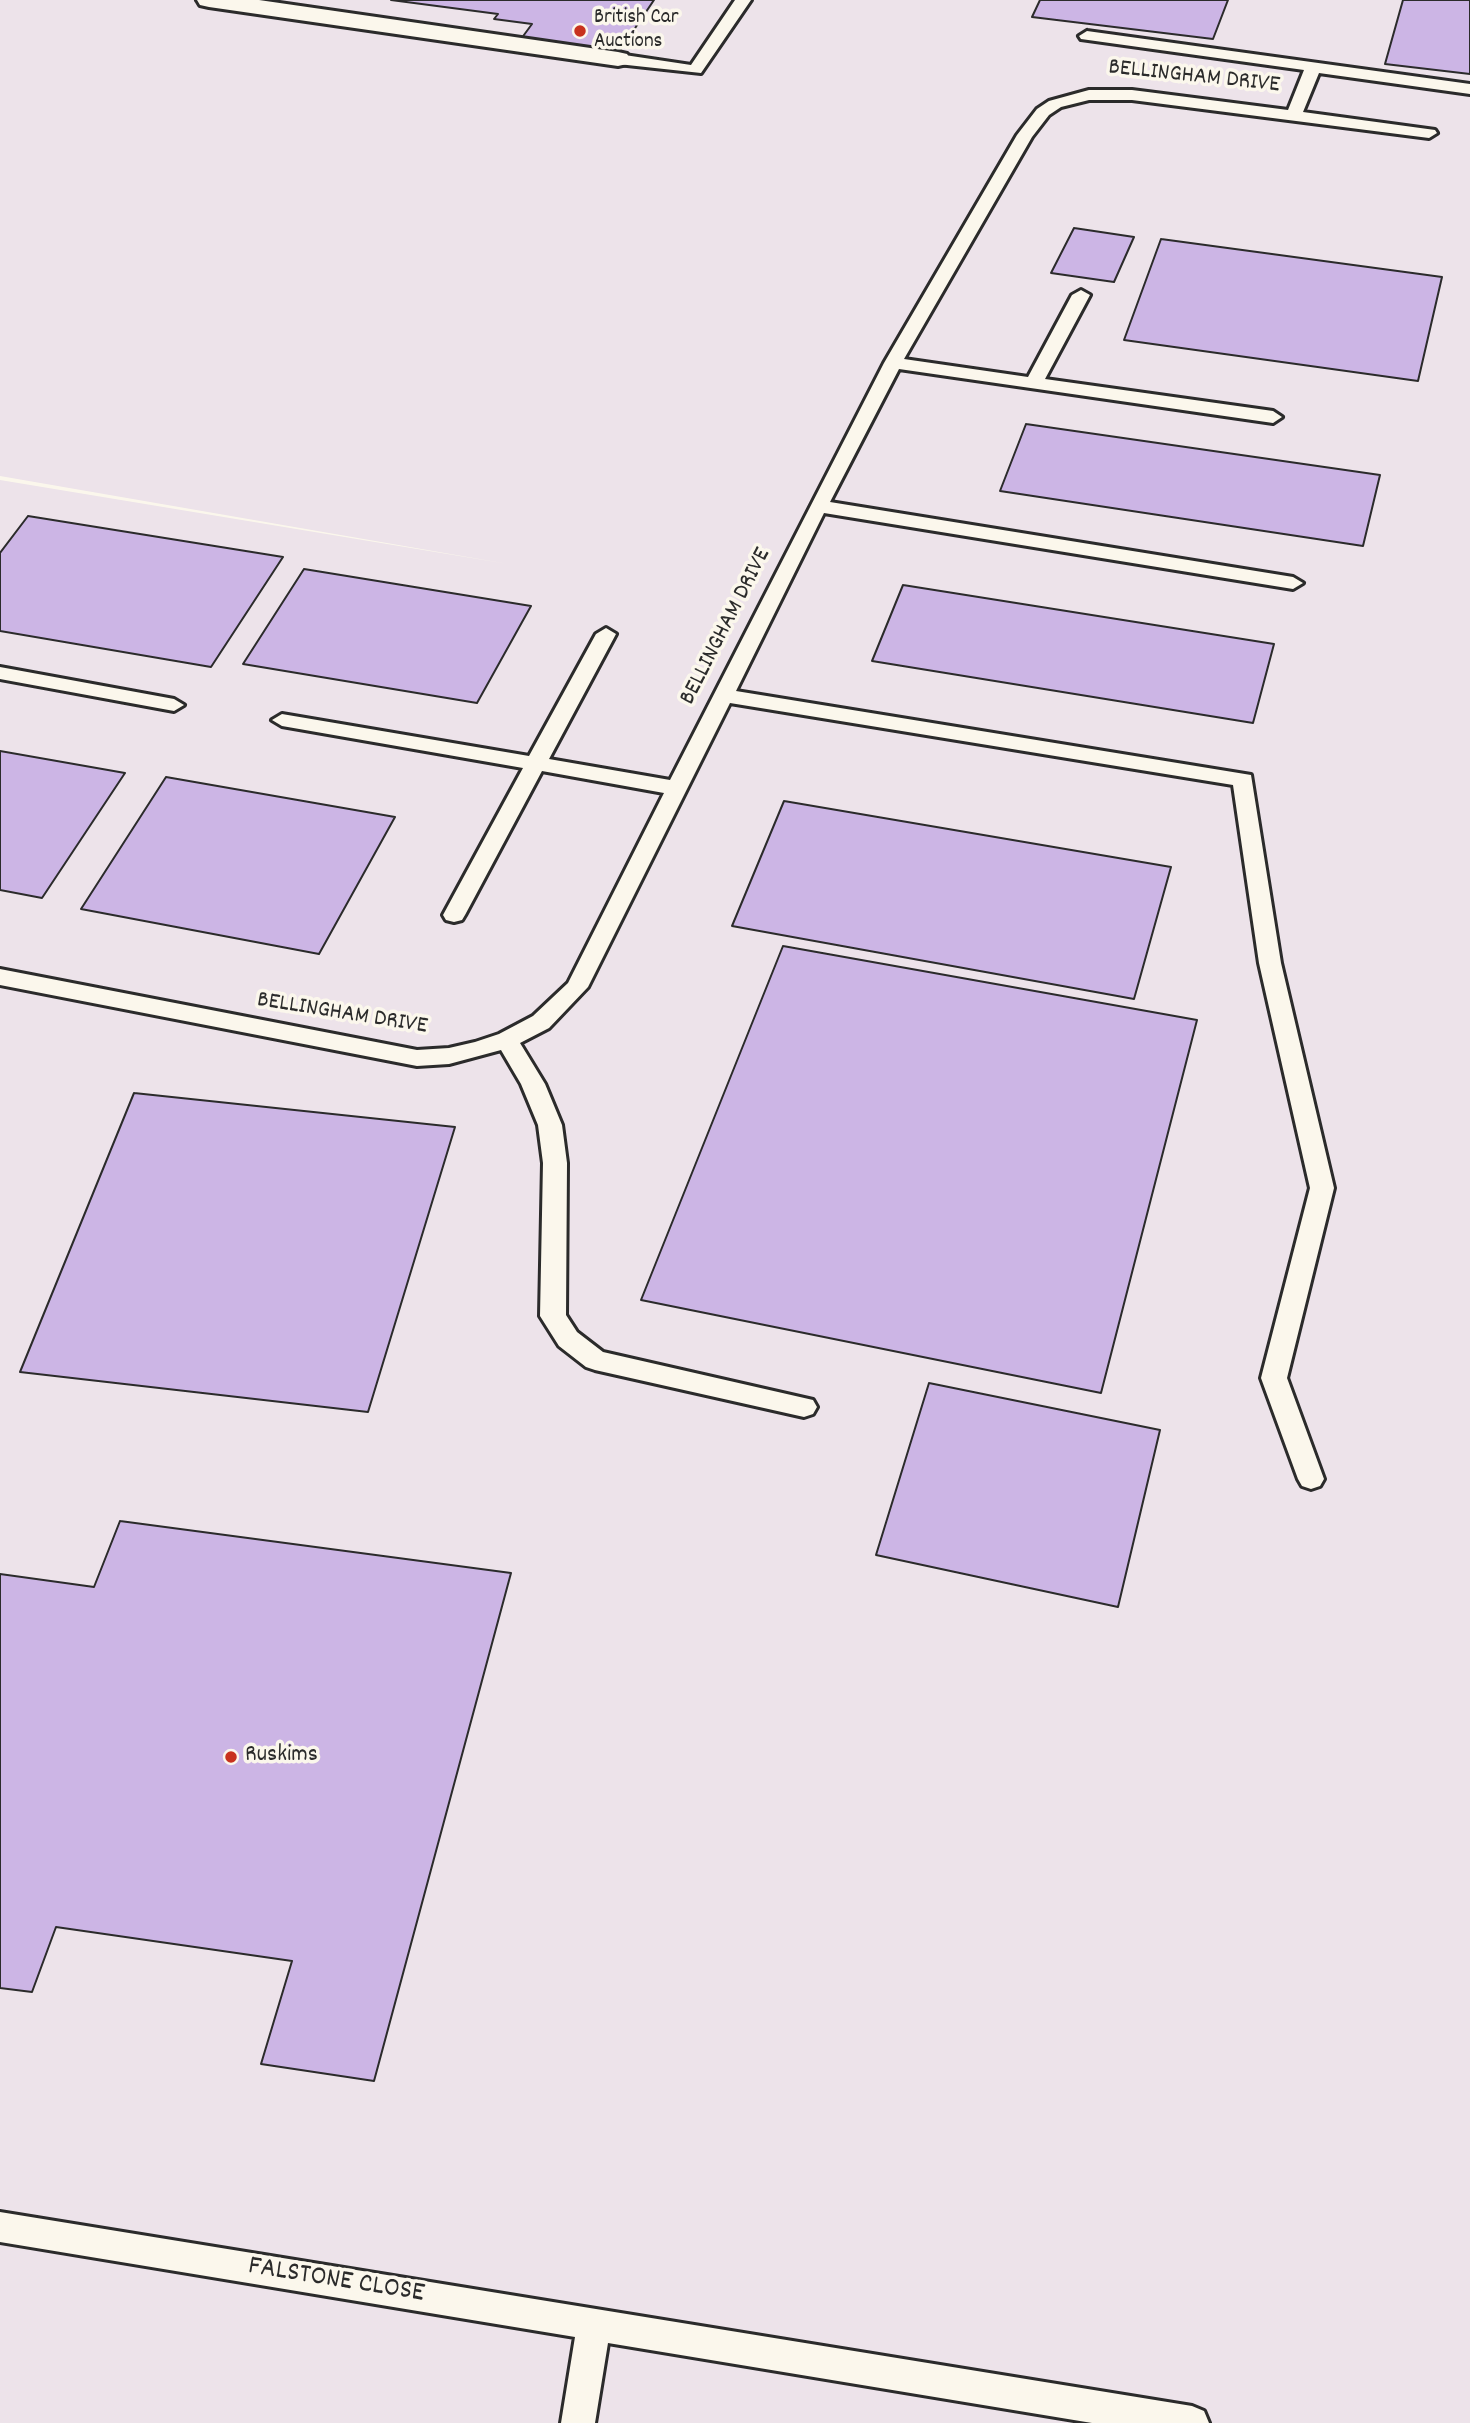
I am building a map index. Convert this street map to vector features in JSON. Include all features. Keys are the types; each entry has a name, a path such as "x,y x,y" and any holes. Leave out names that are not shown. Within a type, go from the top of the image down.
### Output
{"street":[{"path":"209,0 618,59"}],"lane":[{"path":"618,59 695,69 743,0"},
{"path":"1087,36 1470,89"},
{"path":"1294,115 1313,66"},
{"name":"BELLINGHAM DRIVE","path":"0,977 391,1055 449,1056 507,1040 541,1022 577,987 722,695 893,363 1025,135 1043,112 1055,104 1089,95 1132,94 1429,133"},
{"path":"1034,383 1081,295"},
{"path":"893,363 1273,417"},
{"path":"818,506 1293,583"},
{"path":"454,915 606,634"},
{"path":"0,673 174,705"},
{"path":"722,695 1243,780 1270,963 1322,1188 1274,1378 1311,1479"},
{"path":"282,720 676,788"},
{"path":"507,1040 533,1084 550,1125 555,1163 553,1316 568,1339 595,1360 804,1407"},
{"name":"FALSTONE CLOSE","path":"0,2227 1192,2423"},
{"path":"578,2423 594,2325"}],"shaded area":[{"path":"0,0 1470,0 1470,2423 0,2423 0,480 508,564 0,476"}],"building":[{"name":"British Car Auctions","path":"391,0 654,0 619,52 521,39 532,24 494,19 498,14"},
{"path":"1040,0 1228,0 1213,39 1032,17"},
{"path":"1403,0 1470,0 1470,74 1385,64"},
{"path":"1074,228 1134,237 1114,282 1051,273"},
{"path":"1161,239 1442,277 1418,381 1124,340"},
{"path":"1026,424 1380,475 1363,546 1000,491"},
{"path":"28,516 283,557 211,667 0,631 0,553"},
{"path":"304,569 531,606 477,703 243,664"},
{"path":"903,585 1274,644 1253,723 872,661"},
{"path":"0,751 125,773 42,898 0,890"},
{"path":"166,777 395,817 319,954 81,909"},
{"path":"784,801 1171,867 1134,999 732,926"},
{"path":"783,946 1197,1020 1101,1393 641,1300"},
{"path":"134,1093 455,1127 368,1412 20,1372"},
{"path":"929,1383 1160,1430 1118,1607 876,1555"},
{"name":"Ruskims","path":"120,1521 511,1573 374,2081 261,2064 292,1961 56,1927 32,1992 0,1988 0,1574 94,1587"}],"place":[{"name":"British Car Auctions","path":"580,31"},
{"name":"Ruskims","path":"231,1757"}]}
